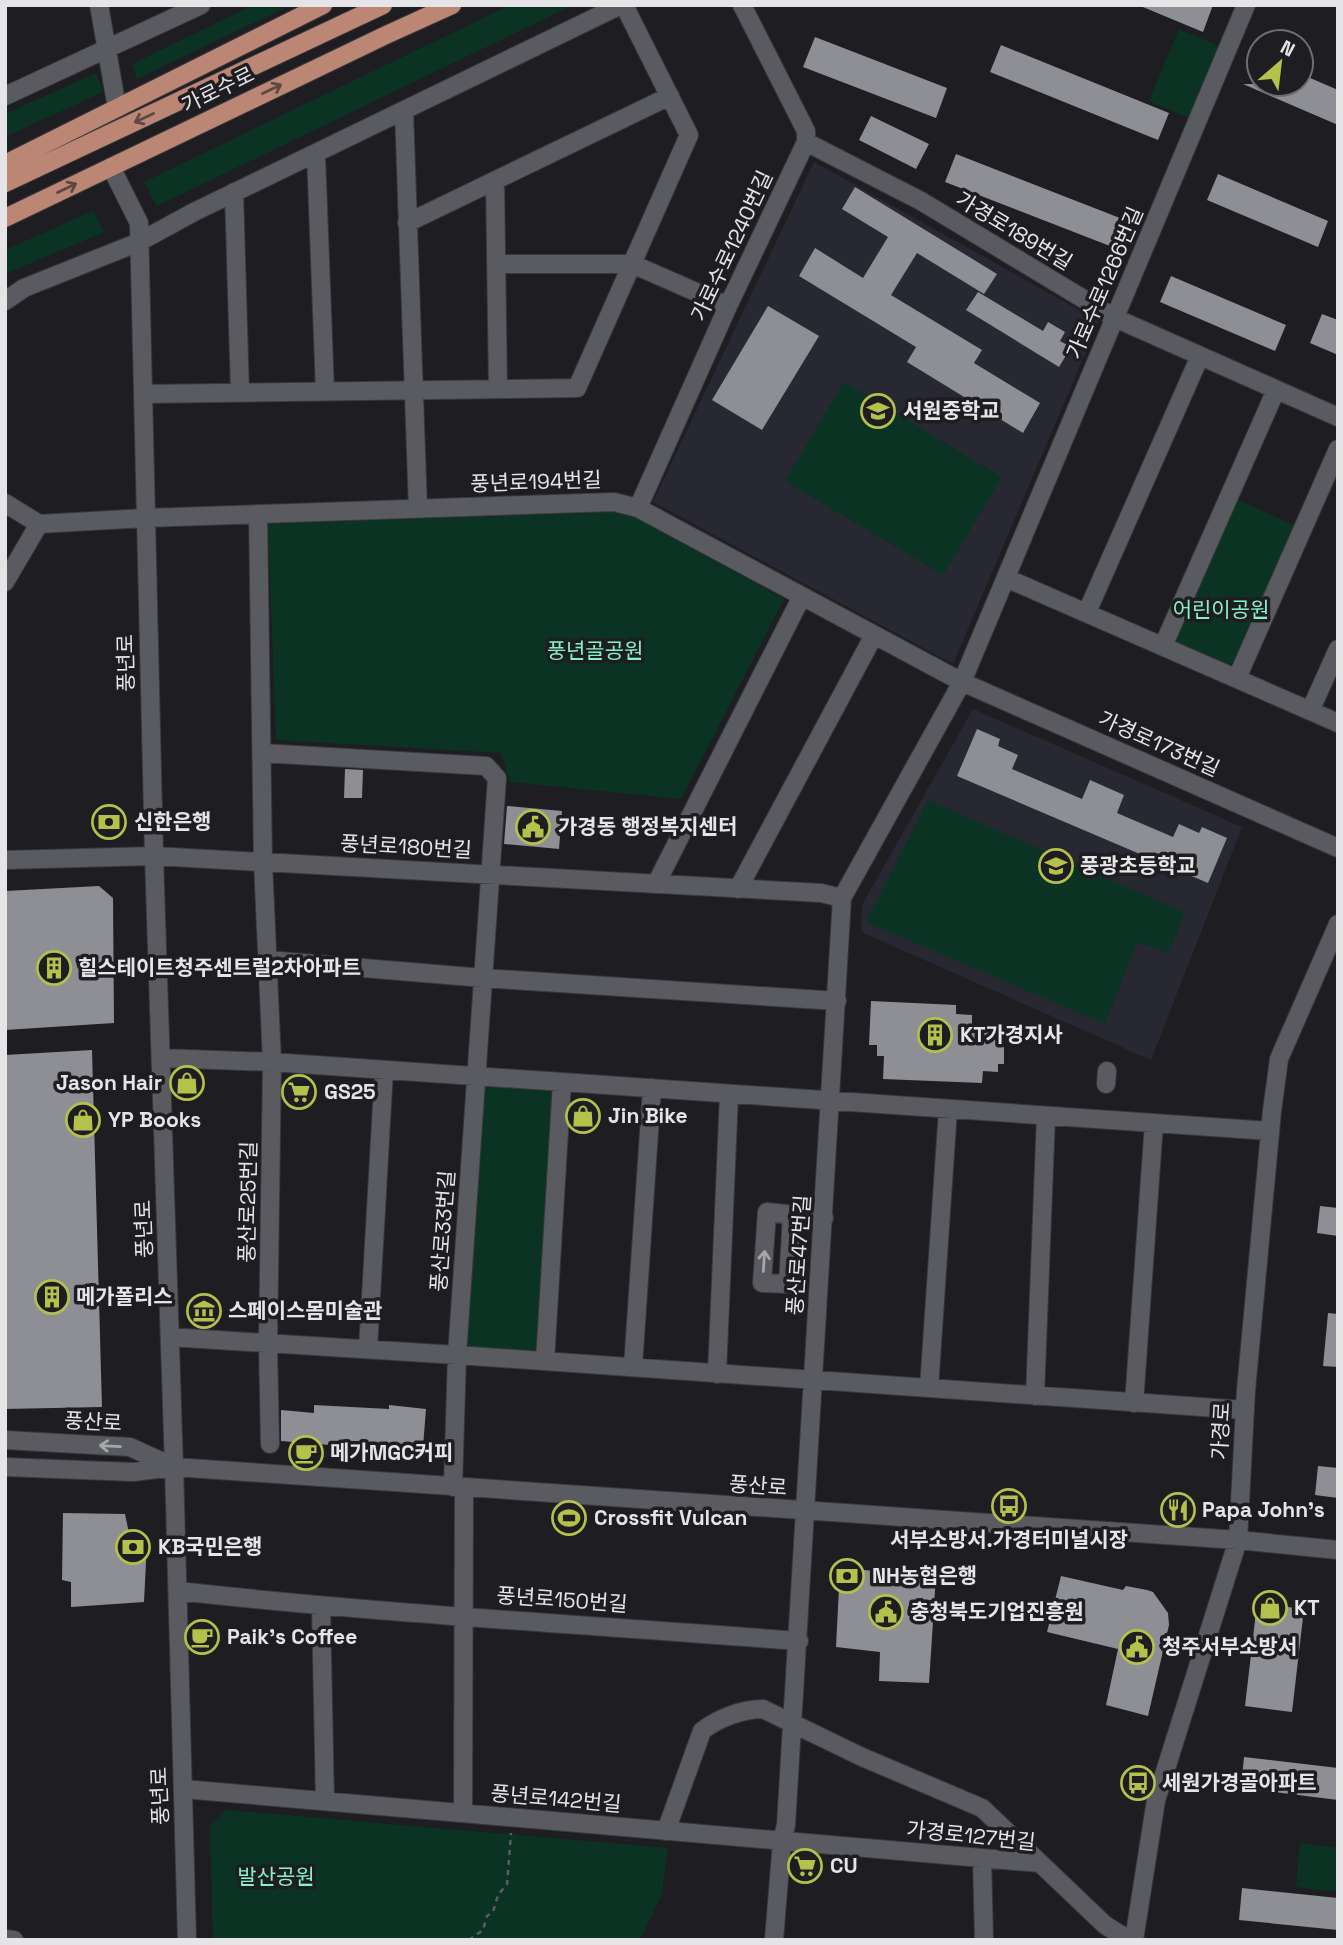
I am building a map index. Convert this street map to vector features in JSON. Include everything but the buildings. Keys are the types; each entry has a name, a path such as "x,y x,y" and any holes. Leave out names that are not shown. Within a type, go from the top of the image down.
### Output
{"main road":[{"name":"가로수로","path":"5,163 324,5"},
{"name":"가로수로","path":"5,183 383,5"},
{"name":"가로수로","path":"5,218 386,34 452,5"}],"street":[{"path":"99,5 117,108"},
{"path":"5,96 201,5"},
{"path":"5,301 24,288 139,242 234,192 623,5 690,135 578,388 143,394"},
{"path":"742,5 806,131 806,142"},
{"name":"가로수로1266번길","path":"962,682 1246,5"},
{"path":"407,223 670,96"},
{"path":"404,111 418,509"},
{"name":"가로수로1240번길","path":"638,508 728,306 806,142"},
{"name":"가경로189번길","path":"806,142 921,201 1115,318 1338,418"},
{"path":"316,153 325,391"},
{"name":"풍년로","path":"111,167 139,223 154,856 187,1940"},
{"path":"495,181 498,389"},
{"path":"234,192 240,393"},
{"path":"497,264 632,264 728,306"},
{"path":"1087,612 1200,356"},
{"path":"1163,646 1276,390"},
{"path":"1237,678 1338,449"},
{"name":"풍년로194번길","path":"39,524 614,502 638,508 962,682"},
{"path":"5,503 39,524 5,582"},
{"name":"풍산로25번길","path":"258,514 263,862 272,1062 268,1344 270,1444"},
{"path":"1006,578 1338,723"},
{"path":"656,884 802,596"},
{"path":"738,889 874,635"},
{"path":"1310,711 1338,649"},
{"name":"가경로173번길","path":"962,682 1338,848"},
{"name":"풍산로47번길","path":"774,1940 782,1841 786,1825 799,1641 842,898 962,682"},
{"path":"262,752 486,766 497,778 491,875"},
{"name":"풍년로180번길","path":"5,860 154,856 821,893 842,898"},
{"name":"풍산로33번길","path":"463,1813 464,1615 457,1354 491,875"},
{"name":"가경로","path":"1132,1940 1156,1800 1238,1540 1245,1410 1279,1059 1338,924"},
{"path":"268,960 483,978 837,1001"},
{"path":"161,1058 272,1062 652,1088 729,1096 1270,1131"},
{"path":"368,1349 384,1070"},
{"path":"545,1361 562,1082"},
{"path":"633,1367 652,1088"},
{"path":"717,1374 729,1096"},
{"path":"929,1388 948,1109"},
{"path":"1035,1396 1046,1116"},
{"path":"1135,1403 1154,1123"},
{"path":"792,1215 824,1218"},
{"path":"170,1337 457,1354 1245,1410"},
{"name":"풍산로","path":"5,1440 130,1447 174,1467"},
{"name":"풍산로","path":"5,1467 133,1472 174,1467 1238,1540 1338,1550"},
{"name":"풍년로150번길","path":"178,1591 321,1606 799,1641"},
{"path":"321,1606 325,1801"},
{"path":"666,1831 702,1731 711,1724 750,1709 763,1709 862,1757 982,1808 1040,1863"},
{"name":"풍년로142번길","path":"183,1789 782,1841"},
{"name":"가경로127번길","path":"782,1841 1040,1863 1105,1925 1132,1940"},
{"path":"982,1858 984,1940"},
{"path":"5,1939 14,1940"}],"path":[{"path":"469,1940 483,1930 487,1916 493,1912 498,1895 507,1884 512,1829"}],"shaded area":[{"name":"서원중학교","path":"814,162 1099,321 953,664 653,502"},
{"name":"풍광초등학교","path":"973,709 1242,827 1151,1060 861,932 862,905"}],"green space":[{"path":"253,5 291,5 137,79 132,64"},
{"path":"510,5 573,5 157,206 144,182"},
{"path":"1179,29 1219,46 1189,118 1149,101"},
{"path":"96,73 103,92 5,137 5,114"},
{"path":"93,211 104,232 5,274 5,250"},
{"path":"844,382 1002,477 943,575 785,481"},
{"name":"어린이공원","path":"1234,498 1296,526 1236,662 1227,665 1176,645 1173,635"},
{"name":"풍년골공원","path":"610,512 635,517 784,599 681,799 510,782 501,753 276,740 268,524"},
{"path":"928,800 1184,912 1169,953 1137,942 1105,1024 866,922"},
{"path":"484,1086 552,1091 538,1353 465,1348"},
{"name":"발산공원","path":"227,1810 668,1848 661,1896 640,1940 213,1940 210,1825"},
{"path":"1300,1843 1338,1848 1338,1892 1296,1887"}],"place":[{"name":"서원중학교","path":"878,411"},
{"name":"신한은행","path":"109,822"},
{"name":"가경동 행정복지센터","path":"533,827"},
{"name":"풍광초등학교","path":"1056,866"},
{"name":"힐스테이트청주센트럴2차아파트","path":"54,968"},
{"name":"KT가경지사","path":"935,1035"},
{"name":"Jason Hair","path":"187,1083"},
{"name":"GS25","path":"299,1092"},
{"name":"Jin Bike","path":"583,1116"},
{"name":"YP Books","path":"83,1120"},
{"name":"메가폴리스","path":"52,1297"},
{"name":"스페이스몸미술관","path":"204,1311"},
{"name":"메가MGC커피","path":"306,1453"},
{"name":"서부소방서.가경터미널시장","path":"1009,1506"},
{"name":"Papa John's","path":"1178,1510"},
{"name":"Crossfit Vulcan","path":"569,1518"},
{"name":"KB국민은행","path":"133,1547"},
{"name":"NH농협은행","path":"847,1576"},
{"name":"KT","path":"1270,1608"},
{"name":"충청북도기업진흥원","path":"886,1612"},
{"name":"Paik's Coffee","path":"202,1637"},
{"name":"청주서부소방서","path":"1137,1647"},
{"name":"세원가경골아파트","path":"1138,1783"},
{"name":"CU","path":"805,1866"}]}
